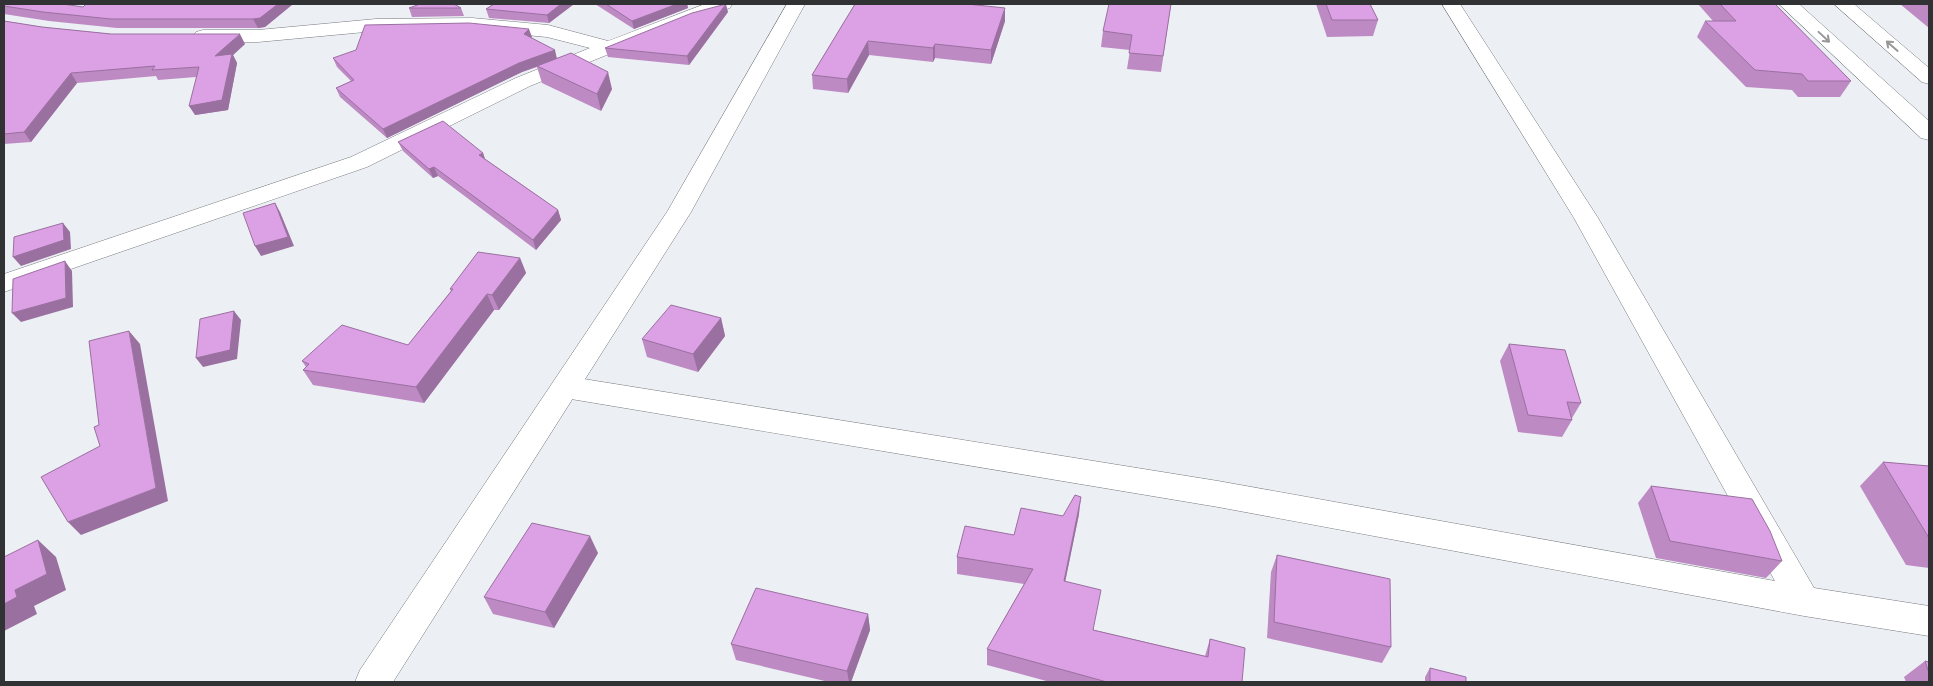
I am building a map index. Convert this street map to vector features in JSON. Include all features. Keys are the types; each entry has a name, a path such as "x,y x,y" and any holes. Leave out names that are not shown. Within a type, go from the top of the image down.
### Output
{"street":[{"path":"4,283 359,162 523,82 686,16 723,4"},
{"path":"373,682 679,212 796,4"},
{"path":"1451,4 1586,218 1804,602"},
{"path":"1788,4 1929,133"},
{"path":"1843,4 1929,78"},
{"path":"184,36 258,36 376,25 472,24 548,31 609,48"},
{"path":"565,387 1218,494 1804,602 1929,620"}],"building":[{"path":"4,4 63,4 83,7 86,4 278,4 260,18 253,19 111,19 43,12 4,6"},
{"path":"420,4 454,4 461,8 409,8"},
{"path":"494,4 561,4 547,15 486,9"},
{"path":"606,4 677,4 632,21"},
{"path":"726,4 687,56 605,48 692,13"},
{"path":"855,4 967,4 1005,8 991,50 935,44 933,48 868,41 847,79 812,75"},
{"path":"1109,4 1171,4 1163,56 1129,53 1132,35 1103,31"},
{"path":"1326,4 1370,4 1378,20 1332,20"},
{"path":"1720,4 1775,4 1851,81 1808,81 1802,74 1755,70 1705,21 1736,21"},
{"path":"4,21 111,34 240,34 215,56 232,54 222,100 189,106 199,67 152,70 155,66 71,73 24,132 4,134"},
{"path":"469,23 529,29 524,34 555,50 519,63 383,129 336,88 354,80 333,58 356,50 365,25"},
{"path":"571,53 608,72 597,94 537,66"},
{"path":"443,121 483,153 479,155 558,210 533,240 434,167 429,169 398,142"},
{"path":"275,203 288,237 255,246 243,213"},
{"path":"63,223 64,240 13,257 14,237"},
{"path":"478,252 520,258 492,295 487,294 416,387 303,370 309,364 302,361 342,325 408,345 453,289 450,289"},
{"path":"65,261 66,298 12,313 13,279"},
{"path":"671,305 721,318 693,354 642,339"},
{"path":"234,311 230,350 196,358 200,319"},
{"path":"129,331 156,488 68,522 41,477 100,446 94,427 99,425 89,341"},
{"path":"1509,344 1565,350 1581,403 1567,402 1572,420 1528,415"},
{"path":"1883,462 1929,466 1929,538"},
{"path":"1651,486 1752,499 1770,531 1782,561 1670,541"},
{"path":"1075,495 1081,497 1064,581 1101,590 1093,630 1208,657 1210,639 1245,648 1242,682 1107,682 987,649 1033,569 957,557 965,526 1014,535 1021,508 1063,516"},
{"path":"532,523 590,536 545,612 484,597"},
{"path":"38,540 47,574 15,590 17,597 4,604 4,557"},
{"path":"1277,555 1390,579 1391,647 1274,622"},
{"path":"756,588 868,614 847,671 731,644"},
{"path":"1925,661 1929,662 1929,673"},
{"path":"1430,668 1466,677 1466,682 1430,682"}]}
